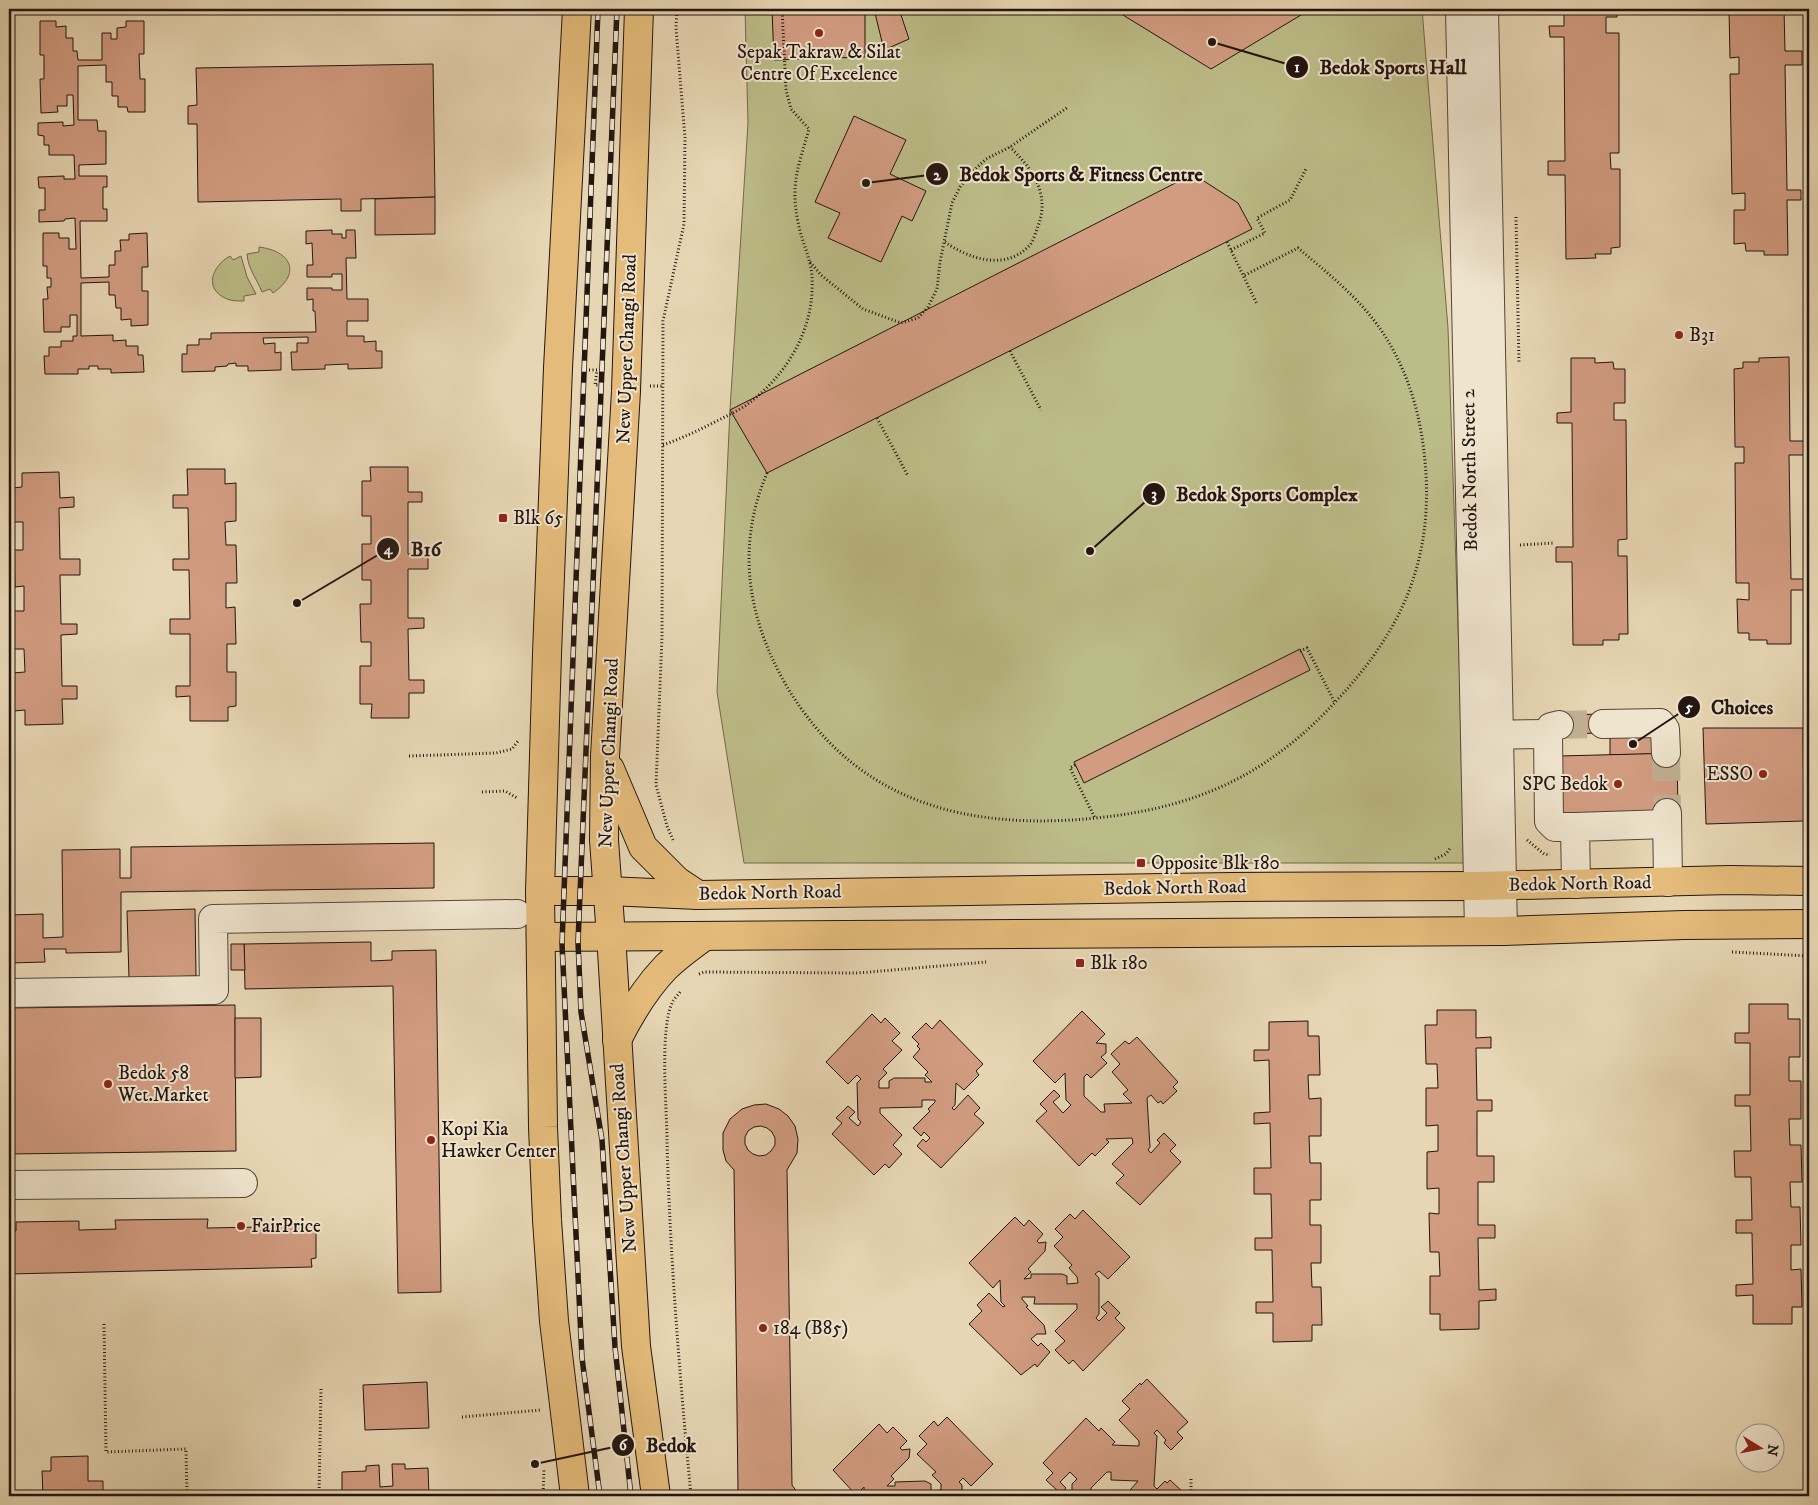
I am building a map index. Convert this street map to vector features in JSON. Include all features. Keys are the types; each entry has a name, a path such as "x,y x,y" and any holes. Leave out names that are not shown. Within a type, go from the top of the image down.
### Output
{"main road":[{"path":"575,1496 554,1321 547,1220 543,1127 540,891 558,368 577,9"},
{"name":"New Upper Changi Road","path":"639,9 626,386 605,756 604,840 612,936 636,1346 656,1496"},
{"path":"605,756 643,847 677,881 698,894"},
{"name":"Bedok North Road","path":"540,891 698,894 1809,881"},
{"path":"541,937 1491,931 1809,924"},
{"path":"617,1040 648,988 665,969 705,936"}],"street":[{"name":"Bedok North Street 2","path":"1460,9 1487,735"},
{"name":"Bedok North Street 2","path":"1484,9 1487,735 1491,931"},
{"path":"1603,724 1660,723 1665,729 1666,753"},
{"path":"1487,735 1553,729 1550,822 1555,827 1667,819 1668,882"},
{"path":"1575,827 1576,884"},
{"path":"9,993 214,990 213,919 517,914"},
{"path":"9,1185 243,1183"}],"path":[{"path":"675,844 667,826 656,785 662,637 663,321 684,224 685,138 676,28 677,9"},
{"path":"663,445 704,427 746,405 769,385 798,347 810,317 812,274 794,199 798,160 809,129 791,109 786,90 782,9"},
{"path":"808,260 821,275 863,309 901,323 918,318 928,307 937,289 952,203 960,187 972,172 986,160 1010,147 1068,108"},
{"path":"945,242 981,260 1000,262 1016,256 1031,245 1043,213 1040,191 1028,165 1010,147"},
{"path":"1231,250 1265,233 1257,218 1290,200 1306,170"},
{"path":"1227,242 1257,304"},
{"path":"767,473 755,503 749,537 749,570 754,603 763,636 780,674 797,702 823,737 848,760 875,779 919,800 950,811 983,818 1017,821 1063,821 1136,813 1165,806 1218,788 1242,777 1286,748 1335,703 1360,675 1392,629 1408,596 1418,566 1424,529 1426,491 1423,444 1419,420 1407,380 1384,334 1364,308 1350,293 1298,248 1244,276"},
{"path":"1010,351 1041,410"},
{"path":"558,368 597,370 595,385 662,386"},
{"path":"877,418 908,476"},
{"path":"1520,545 1554,543"},
{"path":"1300,651 1307,648 1335,703"},
{"path":"409,756 496,753 512,749 518,741 519,734"},
{"path":"1075,765 1070,768 1095,818"},
{"path":"1431,860 1446,854 1454,844"},
{"path":"692,978 704,972 858,973"},
{"path":"682,989 673,1002 668,1024 665,1058 670,1236 678,1360 691,1496"},
{"path":"104,1324 106,1452 186,1449 187,1496"},
{"path":"319,1495 321,1388"},
{"path":"462,1417 564,1408"},
{"path":"1191,1479 1191,1496"}],"green space":[{"path":"745,9 1422,9 1448,328 1466,863 744,863 717,692 730,410 748,123"},
{"path":"259,247 279,253 289,264 288,278 273,293 270,289 262,292 249,264 247,254 259,252"},
{"path":"230,256 233,260 241,256 247,277 256,294 244,296 244,301 227,299 220,295 213,284 215,271"}],"building":[{"name":"Sepak Takraw & Silat Centre Of Excelence","path":"772,9 865,9 865,57 774,60"},
{"name":"Sepak Takraw & Silat Centre Of Excelence","path":"874,9 899,9 909,39 884,50"},
{"path":"1118,9 1301,9 1301,15 1211,69 1118,12"},
{"path":"1564,9 1617,9 1617,17 1606,17 1606,33 1619,33 1619,153 1610,153 1611,169 1620,169 1620,247 1611,248 1611,254 1595,254 1596,258 1566,259 1565,175 1548,175 1548,161 1565,161 1564,37 1550,37 1549,26 1564,26"},
{"path":"1729,9 1784,9 1785,51 1802,51 1802,65 1785,65 1787,190 1801,190 1801,200 1787,200 1788,255 1764,255 1764,251 1746,251 1745,243 1734,244 1734,210 1745,210 1745,193 1732,194 1730,74 1739,74 1739,57 1730,58"},
{"path":"40,21 56,21 56,27 66,26 66,38 73,38 73,51 77,51 78,60 102,60 102,33 111,33 111,39 117,39 117,28 126,27 126,21 144,21 144,54 139,54 140,79 145,79 145,112 128,112 127,107 118,107 118,96 112,96 112,82 106,82 106,65 78,66 78,120 97,120 98,131 106,131 106,164 79,165 79,176 107,176 107,187 103,187 103,209 107,209 107,221 80,221 81,278 109,277 109,265 115,265 115,251 121,251 120,240 129,240 129,234 147,233 148,267 142,267 142,291 148,291 148,325 131,326 131,319 121,320 121,308 116,308 115,295 109,295 109,282 81,283 81,336 113,335 113,341 126,340 126,346 138,346 138,355 143,355 144,372 111,373 111,369 98,369 98,366 89,366 89,369 78,369 78,374 45,374 44,356 49,356 49,347 61,347 61,341 73,341 73,336 77,336 77,315 70,315 70,327 61,327 61,332 44,332 43,299 48,299 47,287 51,287 51,278 47,278 47,266 43,266 43,233 59,233 59,238 69,238 69,249 76,249 75,218 65,219 64,221 39,222 39,210 45,210 45,188 39,188 38,177 64,176 64,179 75,179 74,155 49,155 49,145 44,145 44,136 38,135 38,123 63,122 63,126 74,125 73,95 67,95 67,106 57,106 58,112 41,113 40,79 44,79 44,55 40,55"},
{"path":"433,64 435,197 361,199 361,211 341,211 341,199 198,202 197,124 188,124 188,106 197,105 196,68"},
{"path":"854,116 906,140 890,174 926,191 912,221 902,216 881,262 828,238 840,213 815,202"},
{"path":"1193,174 1238,203 1252,229 767,473 730,410"},
{"path":"435,197 435,234 375,235 375,199"},
{"path":"332,230 332,234 342,234 342,238 346,238 346,230 355,230 356,258 346,258 347,299 368,299 368,321 347,321 347,336 364,336 364,342 376,341 376,351 382,351 382,368 348,369 348,364 325,365 325,369 292,370 291,352 297,352 297,343 308,343 308,337 263,338 264,344 275,343 275,353 281,352 281,370 248,371 248,366 236,366 236,363 215,367 215,371 182,372 182,354 187,354 187,345 199,345 199,339 211,339 211,333 316,332 313,299 307,300 307,288 342,290 342,274 332,274 332,277 307,277 307,265 313,265 312,243 306,244 306,231"},
{"path":"1789,357 1790,441 1806,441 1807,455 1789,455 1791,579 1805,579 1805,590 1791,590 1791,644 1767,644 1767,640 1749,640 1749,633 1738,633 1737,599 1749,600 1749,583 1736,583 1735,463 1744,463 1744,447 1735,447 1734,369 1743,368 1743,362 1759,362 1759,358"},
{"path":"1571,358 1595,358 1595,363 1613,362 1614,369 1625,369 1625,403 1614,403 1614,420 1626,420 1627,539 1618,540 1618,556 1627,556 1628,634 1619,634 1619,640 1603,640 1603,645 1573,645 1572,562 1556,562 1556,547 1573,547 1572,423 1557,423 1557,413 1571,412"},
{"path":"370,467 408,467 408,492 422,492 422,502 408,502 408,554 428,554 428,569 408,569 408,618 424,618 424,628 408,629 409,680 424,680 424,693 409,693 409,718 371,718 372,704 360,704 360,666 371,666 371,642 361,642 360,604 371,604 371,580 362,580 362,544 371,544 371,516 362,516 362,481 371,481"},
{"path":"187,469 225,469 225,484 236,483 236,521 225,522 226,545 236,545 237,583 226,583 226,608 235,607 236,644 227,644 227,672 236,672 236,706 228,707 228,721 190,721 190,696 176,697 176,686 190,686 190,634 170,634 170,619 190,619 189,570 173,570 173,559 189,559 188,508 173,508 173,495 188,495"},
{"path":"59,472 60,498 74,497 74,507 59,508 60,559 80,559 80,575 60,575 61,624 77,624 77,634 61,635 62,686 77,686 77,699 62,699 63,724 25,725 25,710 14,711 13,673 25,672 24,649 14,649 13,611 24,611 24,586 15,587 14,550 23,550 23,522 14,522 13,488 22,487 22,473"},
{"path":"1300,649 1310,670 1084,783 1074,762"},
{"path":"1603,714 1603,733 1559,734 1559,715"},
{"path":"1703,728 1803,728 1804,821 1706,824"},
{"path":"1654,733 1655,754 1610,755 1610,734"},
{"path":"1677,753 1678,813 1561,815 1559,756"},
{"path":"434,843 434,888 121,892 121,952 66,953 66,949 44,949 45,962 9,963 9,915 43,914 43,938 63,937 62,850 120,849 120,878 131,878 131,847"},
{"path":"195,909 196,976 129,978 127,911"},
{"path":"371,942 371,961 392,960 392,951 436,950 441,1292 398,1293 393,986 245,989 244,944"},
{"path":"231,944 244,944 245,970 231,970"},
{"path":"1749,1004 1788,1004 1788,1019 1800,1019 1800,1057 1789,1057 1789,1081 1801,1081 1801,1119 1789,1119 1790,1145 1801,1145 1802,1182 1790,1182 1791,1207 1800,1207 1801,1245 1791,1245 1791,1270 1801,1269 1802,1307 1792,1307 1792,1324 1753,1324 1753,1295 1736,1296 1736,1285 1753,1284 1752,1233 1736,1233 1736,1220 1752,1220 1751,1177 1735,1177 1734,1151 1751,1151 1750,1106 1735,1106 1735,1095 1750,1095 1750,1043 1735,1043 1735,1033 1749,1033"},
{"path":"235,1005 236,1151 9,1154 9,1008"},
{"path":"1437,1010 1476,1010 1476,1038 1491,1037 1491,1048 1476,1048 1477,1100 1492,1100 1492,1111 1477,1111 1477,1156 1494,1156 1494,1182 1478,1182 1478,1225 1495,1225 1495,1238 1478,1238 1479,1290 1496,1289 1496,1300 1479,1301 1479,1329 1440,1330 1440,1314 1430,1314 1430,1276 1440,1276 1439,1252 1430,1252 1429,1213 1439,1214 1439,1188 1427,1189 1427,1152 1438,1151 1438,1125 1426,1126 1426,1088 1438,1088 1437,1064 1426,1064 1425,1025 1437,1025"},
{"path":"1082,1011 1105,1034 1096,1043 1106,1044 1106,1053 1101,1057 1107,1063 1091,1078 1087,1074 1084,1077 1084,1096 1101,1112 1105,1112 1104,1104 1132,1103 1123,1094 1128,1090 1112,1072 1120,1064 1111,1054 1125,1041 1129,1044 1137,1037 1178,1082 1173,1087 1177,1091 1163,1104 1161,1101 1158,1103 1151,1095 1147,1098 1150,1147 1148,1150 1151,1153 1160,1143 1157,1140 1164,1133 1176,1145 1170,1151 1181,1162 1140,1205 1116,1183 1124,1175 1112,1164 1133,1143 1132,1138 1106,1139 1109,1142 1095,1156 1092,1153 1079,1166 1036,1121 1047,1111 1040,1104 1054,1090 1060,1096 1053,1102 1063,1113 1071,1105 1066,1100 1065,1073 1055,1083 1033,1061"},
{"path":"872,1014 881,1023 885,1018 900,1033 892,1041 902,1050 883,1069 887,1073 879,1081 879,1088 889,1088 889,1081 894,1078 925,1078 925,1082 932,1082 925,1075 928,1072 913,1057 920,1049 917,1046 919,1044 912,1037 926,1023 932,1029 940,1020 983,1064 976,1071 979,1075 964,1090 956,1083 955,1105 952,1108 954,1110 968,1095 980,1108 974,1114 984,1123 941,1168 917,1146 923,1139 926,1142 930,1138 924,1132 921,1136 913,1128 930,1111 928,1109 935,1100 922,1100 922,1107 880,1108 880,1113 902,1135 893,1145 902,1154 889,1168 885,1164 874,1175 832,1134 842,1123 836,1118 848,1106 855,1112 849,1118 858,1126 861,1122 858,1119 857,1083 861,1079 857,1075 848,1084 826,1062"},
{"path":"235,1018 261,1018 261,1077 235,1078"},
{"path":"1308,1021 1308,1036 1319,1036 1320,1075 1308,1075 1309,1099 1321,1098 1321,1136 1309,1136 1310,1163 1321,1163 1321,1200 1310,1200 1310,1225 1321,1225 1321,1263 1311,1263 1312,1287 1321,1287 1322,1325 1312,1325 1312,1341 1273,1342 1273,1313 1256,1313 1256,1302 1273,1302 1272,1250 1255,1250 1255,1238 1272,1238 1271,1194 1254,1194 1254,1168 1271,1168 1270,1123 1254,1124 1254,1113 1270,1112 1269,1060 1254,1061 1254,1050 1269,1050 1269,1022"},
{"name":"184 (B85)","path":"766,1104 779,1109 788,1116 795,1126 798,1139 797,1153 787,1170 792,1485 800,1496 735,1496 738,1490 734,1170 726,1161 723,1150 723,1133 730,1119 742,1109","holes":["761,1126 767,1128 775,1138 775,1145 766,1155 759,1156 753,1154 745,1144 745,1137 748,1131 754,1127"]},
{"path":"1083,1210 1130,1257 1108,1279 1099,1271 1095,1274 1099,1278 1099,1314 1096,1318 1099,1321 1107,1313 1101,1307 1108,1301 1120,1313 1115,1318 1125,1328 1083,1371 1073,1360 1069,1364 1055,1350 1065,1341 1055,1331 1077,1309 1077,1304 1034,1304 1035,1297 1022,1297 1028,1306 1026,1307 1044,1325 1046,1334 1037,1334 1031,1339 1038,1346 1041,1343 1050,1352 1037,1367 1035,1364 1021,1375 969,1324 982,1311 977,1305 989,1293 1003,1307 1005,1306 1001,1302 1000,1280 993,1288 969,1263 1015,1217 1024,1226 1029,1220 1043,1234 1037,1241 1039,1243 1046,1242 1045,1251 1028,1269 1031,1272 1024,1279 1031,1278 1031,1274 1062,1274 1067,1276 1067,1284 1078,1283 1077,1277 1069,1268 1072,1265 1054,1246 1063,1237 1055,1229 1070,1214 1075,1219"},
{"path":"208,1219 207,1228 316,1226 316,1258 311,1259 312,1267 9,1274 9,1231 16,1231 16,1222 79,1221 79,1230 116,1229 115,1220"},
{"path":"1147,1379 1188,1422 1177,1432 1183,1438 1171,1450 1164,1443 1166,1440 1157,1430 1154,1433 1157,1436 1154,1486 1157,1489 1165,1481 1167,1483 1170,1480 1184,1493 1181,1496 1132,1496 1134,1494 1130,1490 1138,1481 1111,1480 1111,1472 1107,1472 1091,1488 1091,1496 1072,1496 1072,1484 1077,1479 1070,1472 1060,1482 1066,1488 1061,1494 1046,1480 1053,1473 1043,1463 1086,1418 1099,1431 1101,1428 1115,1442 1112,1445 1139,1446 1139,1441 1119,1420 1130,1409 1122,1401 1140,1383 1141,1385"},
{"path":"427,1382 429,1428 365,1430 363,1385"},
{"path":"947,1417 993,1464 971,1486 963,1478 959,1482 962,1485 962,1496 864,1496 864,1487 856,1495 833,1470 879,1424 887,1433 893,1427 907,1441 900,1448 902,1450 910,1449 909,1458 891,1476 894,1479 887,1486 895,1486 895,1482 925,1481 931,1484 931,1491 941,1490 941,1484 932,1475 936,1472 917,1454 927,1444 919,1436 934,1421 938,1426"},
{"path":"88,1456 88,1481 103,1481 103,1491 89,1491 89,1496 43,1496 42,1471 51,1471 51,1457"},
{"path":"392,1464 405,1464 405,1469 428,1468 429,1496 342,1496 342,1472 366,1471 366,1466 379,1465 380,1487 393,1486"}],"tunnel":[{"path":"1559,725 1603,724"},
{"path":"1666,753 1667,813"}],"railway":[{"path":"598,9 562,944 582,1358 600,1496"},
{"path":"617,9 578,942 581,1012 602,1140 615,1347 631,1496"}],"place":[{"name":"Sepak Takraw & Silat Centre Of Excelence","path":"819,33"},
{"name":"Bedok Sports Hall","path":"1212,42"},
{"name":"Bedok Sports & Fitness Centre","path":"866,183"},
{"name":"B31","path":"1679,335"},
{"name":"Blk 65","path":"503,518"},
{"name":"Bedok Sports Complex","path":"1090,551"},
{"name":"B16","path":"297,603"},
{"name":"Choices","path":"1633,744"},
{"name":"ESSO","path":"1763,774"},
{"name":"SPC Bedok","path":"1618,784"},
{"name":"Opposite Blk 180","path":"1141,863"},
{"name":"Blk 180","path":"1080,963"},
{"name":"Bedok 58 Wet.Market","path":"108,1084"},
{"name":"Kopi Kia Hawker Center","path":"431,1140"},
{"name":"FairPrice","path":"241,1226"},
{"name":"184 (B85)","path":"763,1328"},
{"name":"Bedok","path":"535,1464"}]}
